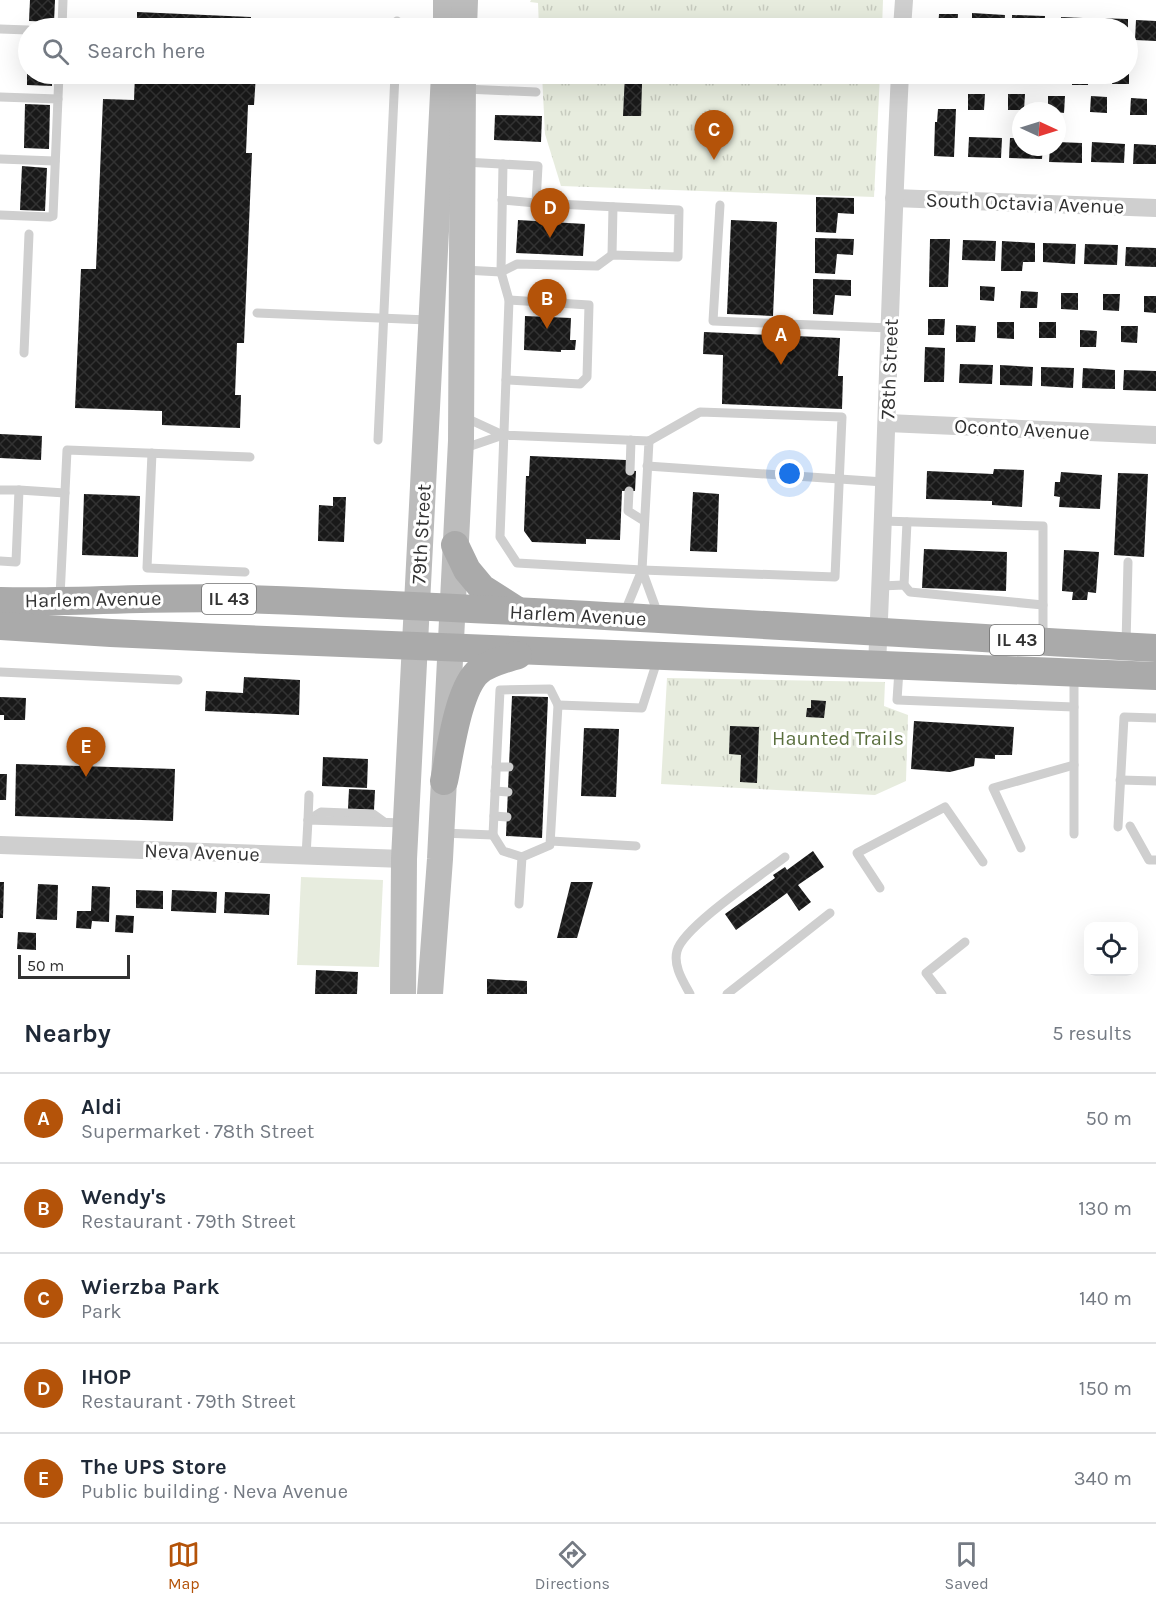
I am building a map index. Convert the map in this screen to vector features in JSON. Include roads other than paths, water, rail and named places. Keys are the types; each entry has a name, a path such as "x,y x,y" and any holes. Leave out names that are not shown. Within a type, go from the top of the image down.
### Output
{"main road":[{"path":"446,0 446,18"},
{"path":"464,18 465,0"},
{"name":"79th Street","path":"403,994 404,859 395,823 417,607 431,321 455,84"},
{"name":"79th Street","path":"430,994 442,833 461,416 462,162 456,84"},
{"path":"456,545 467,570 482,588 520,612"},
{"name":"Harlem Avenue","path":"0,601 60,602 202,598 452,608 1156,648"},
{"name":"Harlem Avenue","path":"0,626 450,648 1156,676"},
{"path":"444,782 459,712 472,678 489,665 529,651"}],"street":[{"path":"903,18 904,0"},
{"name":"78th Street","path":"888,665 879,632 900,84"},
{"name":"South Octavia Avenue","path":"894,198 1156,208"},
{"name":"Oconto Avenue","path":"887,423 1156,435"},
{"name":"Neva Avenue","path":"0,845 404,859"}],"lane":[{"path":"62,18 63,0"},
{"path":"0,29 18,30"},
{"path":"0,215 53,216 59,84"},
{"path":"378,440 395,84"},
{"path":"487,84 536,92"},
{"path":"0,97 58,99"},
{"path":"0,159 55,161"},
{"path":"462,162 538,166 536,203"},
{"path":"460,449 503,435 649,441 700,412 842,417 835,577 518,563 500,537 503,435 507,380 509,300 501,272 503,164"},
{"path":"461,270 501,272 517,264 597,266 612,255 678,257 679,210 502,200"},
{"path":"720,205 713,321 890,328"},
{"path":"612,255 613,207"},
{"path":"24,353 29,234"},
{"path":"507,380 580,384 587,377 590,305 509,300"},
{"path":"257,314 431,321"},
{"path":"461,416 503,435"},
{"path":"630,471 632,441"},
{"path":"622,617 642,570 649,441"},
{"path":"60,602 67,450 250,457"},
{"path":"152,453 147,568 245,572"},
{"path":"647,466 885,482"},
{"path":"0,490 65,493"},
{"path":"0,561 16,562 19,490"},
{"path":"629,491 628,511 644,522"},
{"path":"883,521 1043,526 1042,641"},
{"path":"903,585 907,522"},
{"path":"1125,646 1128,562"},
{"path":"642,570 660,619"},
{"path":"880,586 903,585 910,591 1043,605"},
{"path":"558,705 642,708 658,656"},
{"path":"888,665 897,700 1074,707"},
{"path":"0,672 178,680"},
{"path":"1074,673 1074,834"},
{"path":"550,689 558,705 552,719 548,794 550,845 522,856 503,851 493,835 500,690 550,689"},
{"path":"499,716 511,717"},
{"path":"1118,827 1124,717 1156,718"},
{"path":"498,741 510,742"},
{"path":"1021,848 993,788 1074,765"},
{"path":"496,767 509,767"},
{"path":"1120,780 1156,781"},
{"path":"495,791 508,792"},
{"path":"306,856 309,795"},
{"path":"880,888 857,853 945,807 983,862"},
{"path":"494,816 507,817"},
{"path":"308,820 395,823"},
{"path":"1130,826 1149,860 1156,860"},
{"path":"442,833 493,835"},
{"path":"551,841 636,846"},
{"path":"519,904 522,856"},
{"path":"690,994 676,966 677,950 686,937 707,916 785,857"},
{"path":"727,994 830,913"},
{"path":"942,994 926,973 964,942"}],"place":[{"name":"Wierzba Park","path":"714,160"},
{"name":"IHOP","path":"550,238"},
{"name":"Wendy's","path":"547,329"},
{"name":"Aldi","path":"781,365"},
{"name":"The UPS Store","path":"86,777"}],"park label":[{"name":"Haunted Trails","path":"838,738"}]}
